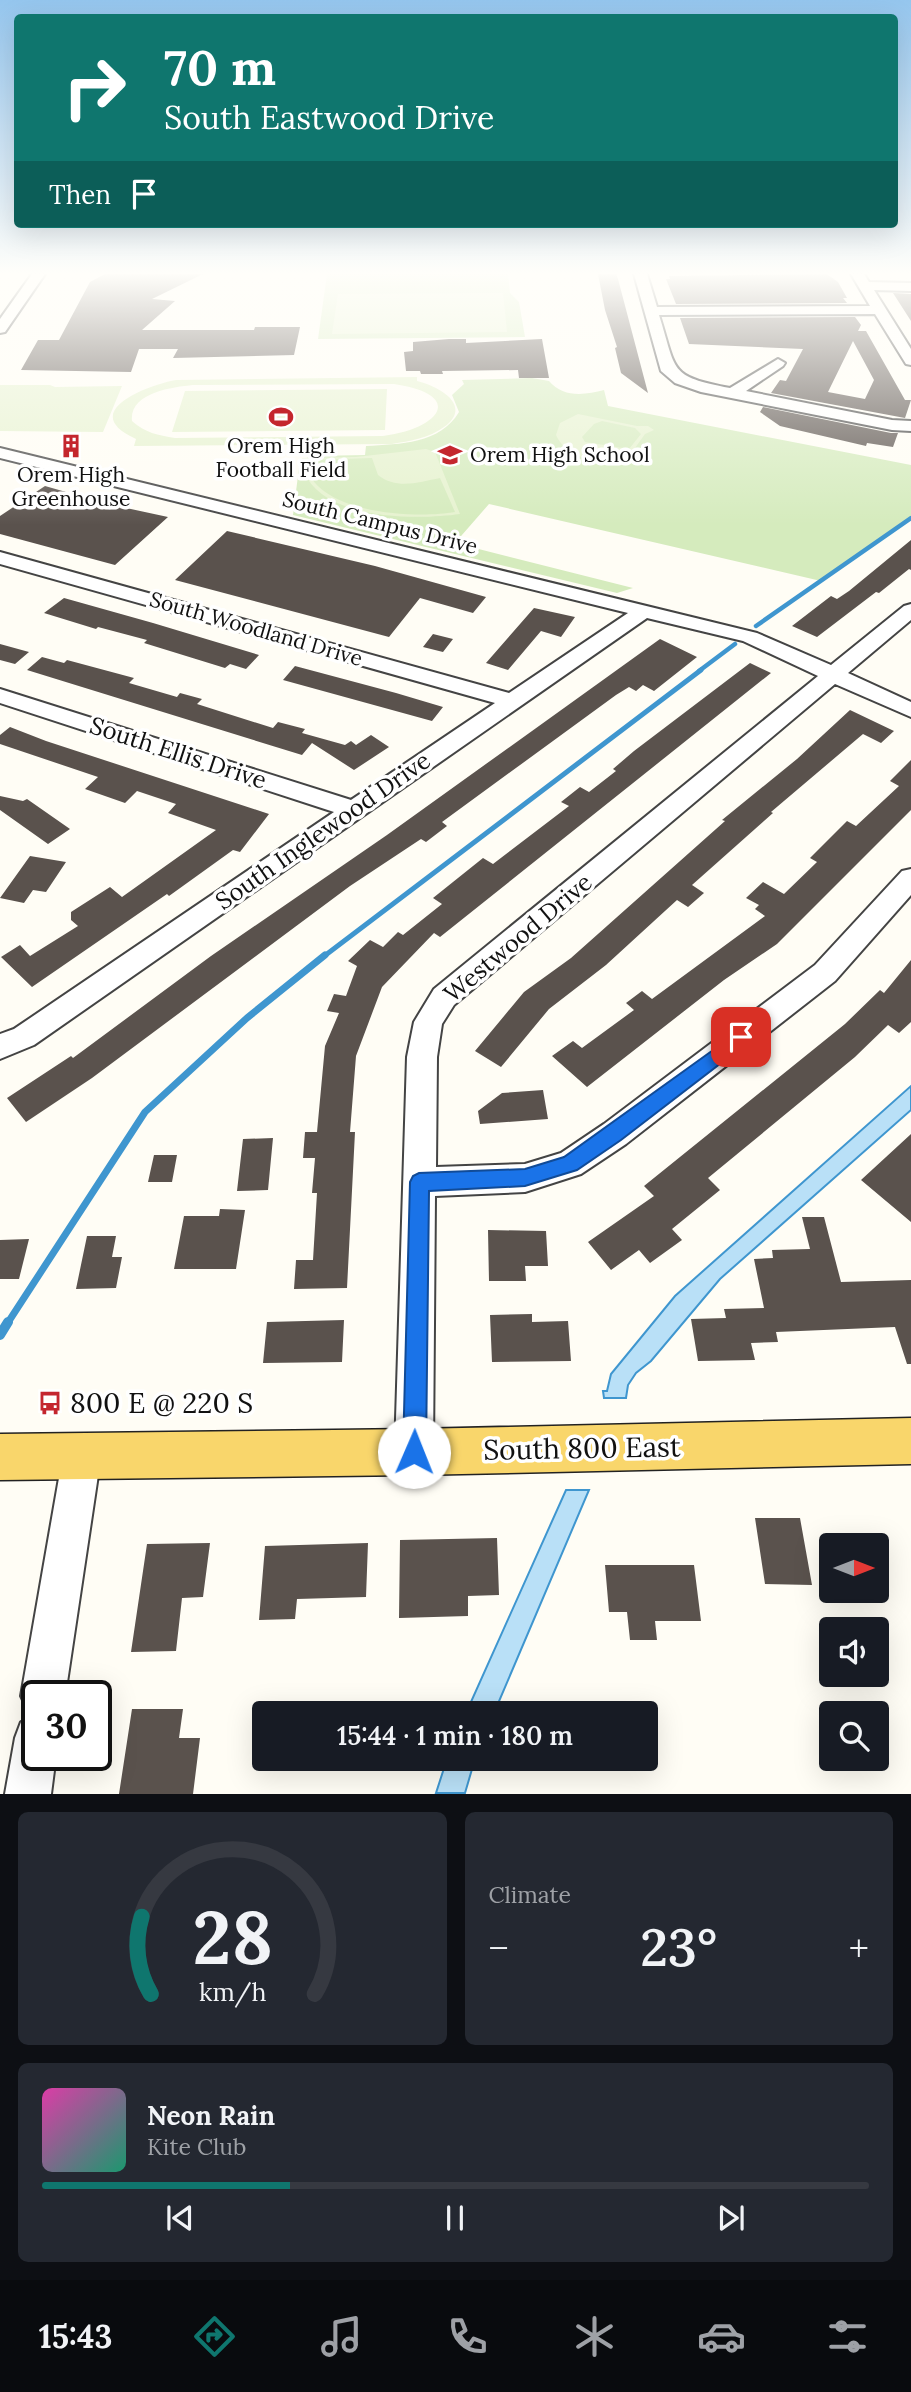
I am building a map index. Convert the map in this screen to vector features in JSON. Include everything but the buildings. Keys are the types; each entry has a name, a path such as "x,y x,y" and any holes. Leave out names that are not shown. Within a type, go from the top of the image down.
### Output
{"main road":[{"name":"South 800 East","path":"0,1457 414,1452 911,1441"}],"street":[{"path":"665,358 669,371 680,380 892,425 911,426"},
{"path":"733,393 778,363"},
{"name":"South Campus Drive","path":"0,453 750,637 911,710"},
{"name":"South Woodland Drive","path":"0,558 512,701"},
{"name":"Westwood Drive","path":"414,1452 419,1182 424,1035 428,1022 444,997 911,610"},
{"name":"South Inglewood Drive","path":"0,1047 24,1037 644,611"},
{"name":"South Ellis Drive","path":"0,696 355,810"},
{"path":"419,1182 525,1178 570,1164 615,1134 825,973 911,878"},
{"path":"47,1680 82,1455"},
{"path":"28,1794 32,1771"}],"green space":[{"path":"417,377 417,381 434,387 450,398 455,411 452,419 438,431 392,444 134,446 136,439 119,429 113,419 115,410 135,394 176,380","holes":["394,384 417,389 431,396 437,403 437,412 419,426 383,436 175,438 147,431 132,421 133,411 144,398 184,386"]},
{"path":"532,378 549,381 568,393 582,394 604,390 608,406 911,465 911,518 821,581 489,504 455,543 633,588 617,593 293,515 300,460 313,456 365,455 366,446 405,443 441,431 459,412 452,395 464,384 462,380"},
{"path":"0,385 122,386 103,432 0,431"},
{"name":"Orem High Football Field","path":"387,389 385,430 172,432 185,391"},
{"path":"578,414 648,426 654,430 645,434 625,462 605,462 585,458 568,450 556,435 560,423","holes":["602,421 635,428 641,434 629,449 585,442 582,437 594,424"]},
{"path":"426,449 435,452 460,514 400,516 355,509 319,492 303,471 302,458 356,457","holes":["372,458 378,475 400,484 440,478 455,512 417,515 370,510 329,494 314,482 306,466 309,461 314,460"]}],"water":[{"path":"911,1086 911,1110 720,1279 651,1361 636,1373 628,1385 626,1398 604,1398 603,1391 607,1391 611,1374 675,1296"},
{"path":"566,1490 589,1490 499,1701 471,1701"},
{"path":"443,1771 471,1771 465,1793 436,1793"}],"waterway":[{"path":"756,626 911,518"},
{"path":"699,671 735,644"},
{"path":"323,957 701,670"},
{"path":"7,1324 145,1112 247,1018 325,955"},
{"path":"0,1335 8,1322"}],"place":[{"name":"Orem High Football Field","path":"281,417"},
{"name":"Orem High Greenhouse","path":"71,446"},
{"name":"Orem High School","path":"450,455"},
{"name":"800 E @ 220 S","path":"50,1403"}],"route":[{"path":"414,1452 419,1182 525,1178 570,1164 615,1134 741,1037"}]}
